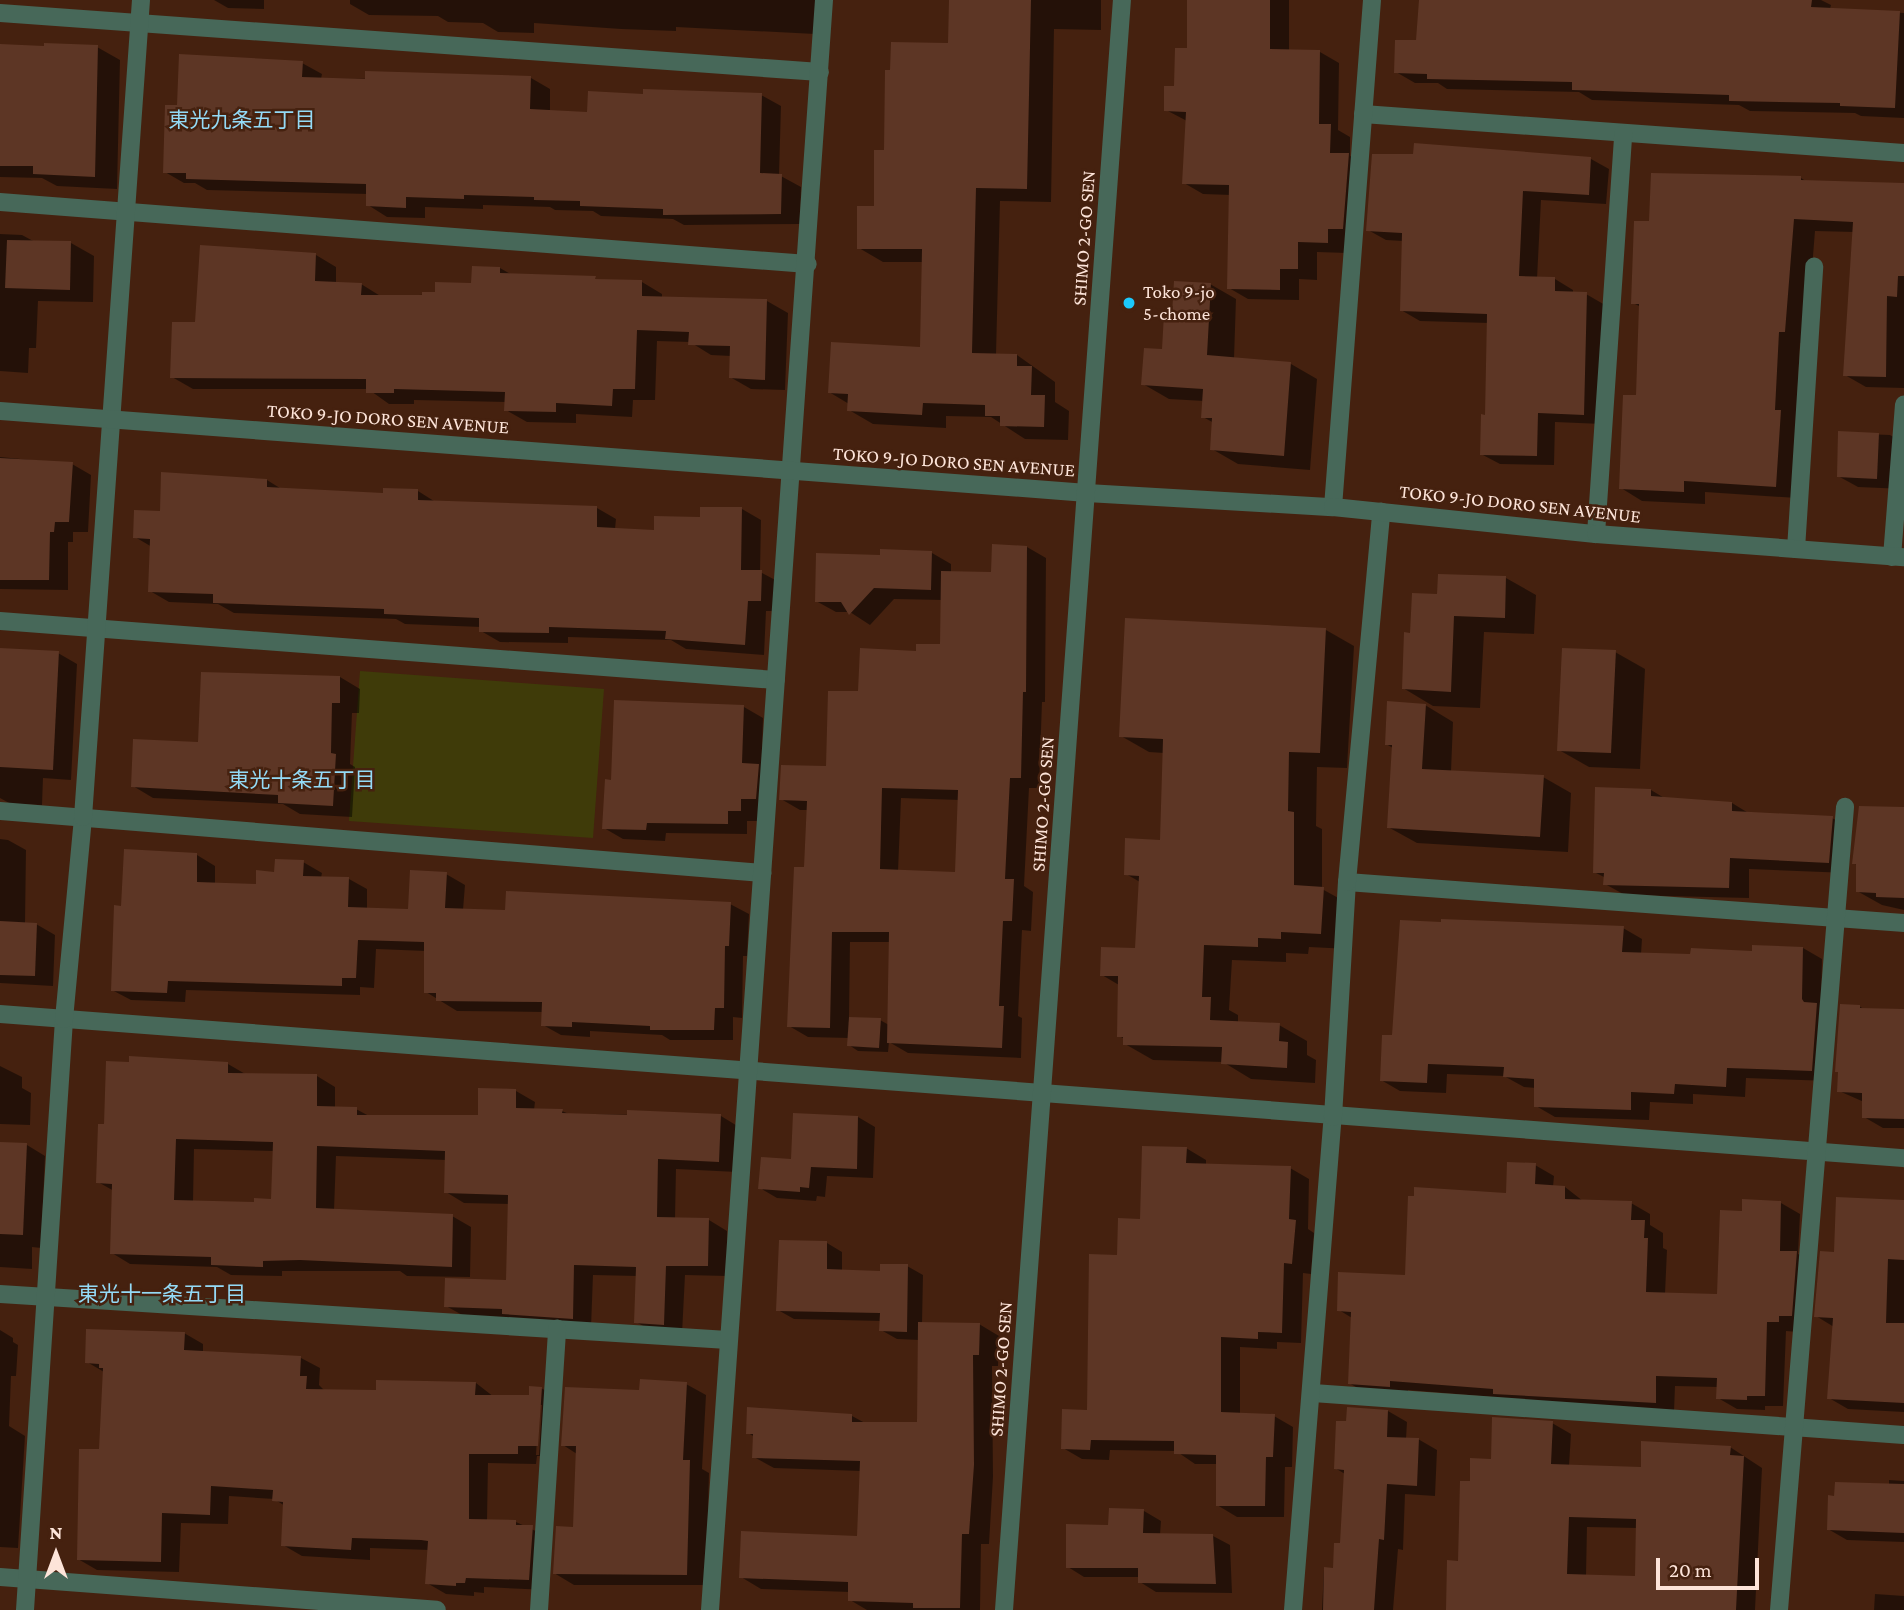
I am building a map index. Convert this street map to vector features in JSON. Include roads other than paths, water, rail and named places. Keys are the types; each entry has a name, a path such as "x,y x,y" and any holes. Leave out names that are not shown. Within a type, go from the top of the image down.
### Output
{"street":[{"path":"25,1610 64,1019 83,817 141,0"},
{"path":"710,1610 790,471 808,264 824,0"},
{"name":"SHIMO 2-GO SEN","path":"1004,1610 1122,0"},
{"path":"1334,507 1372,0"},
{"path":"0,13 820,72"},
{"path":"1363,114 1904,153"},
{"path":"1596,534 1623,134"},
{"path":"0,202 808,264"},
{"path":"1796,549 1814,267"},
{"path":"1898,557 1904,404"},
{"name":"TOKO 9-JO DORO SEN AVENUE","path":"0,411 1087,493 1334,507 1596,534 1898,557"},
{"path":"1293,1610 1334,1117 1347,882 1381,512"},
{"path":"0,621 776,680"},
{"path":"1779,1610 1845,807"},
{"path":"0,811 762,873"},
{"path":"1347,882 1904,923"},
{"path":"0,1014 748,1069 1334,1117 1904,1158"},
{"path":"0,1294 728,1340"},
{"path":"539,1610 557,1329"},
{"path":"1313,1393 1904,1435"},
{"path":"0,1577 437,1610"}],"place":[{"name":"Toko 9-jo 5-chome","path":"1129,303"}],"district":[{"name":"東光九条五丁目","path":"242,120"},
{"name":"東光十条五丁目","path":"302,780"},
{"name":"東光十一条五丁目","path":"162,1294"}]}
